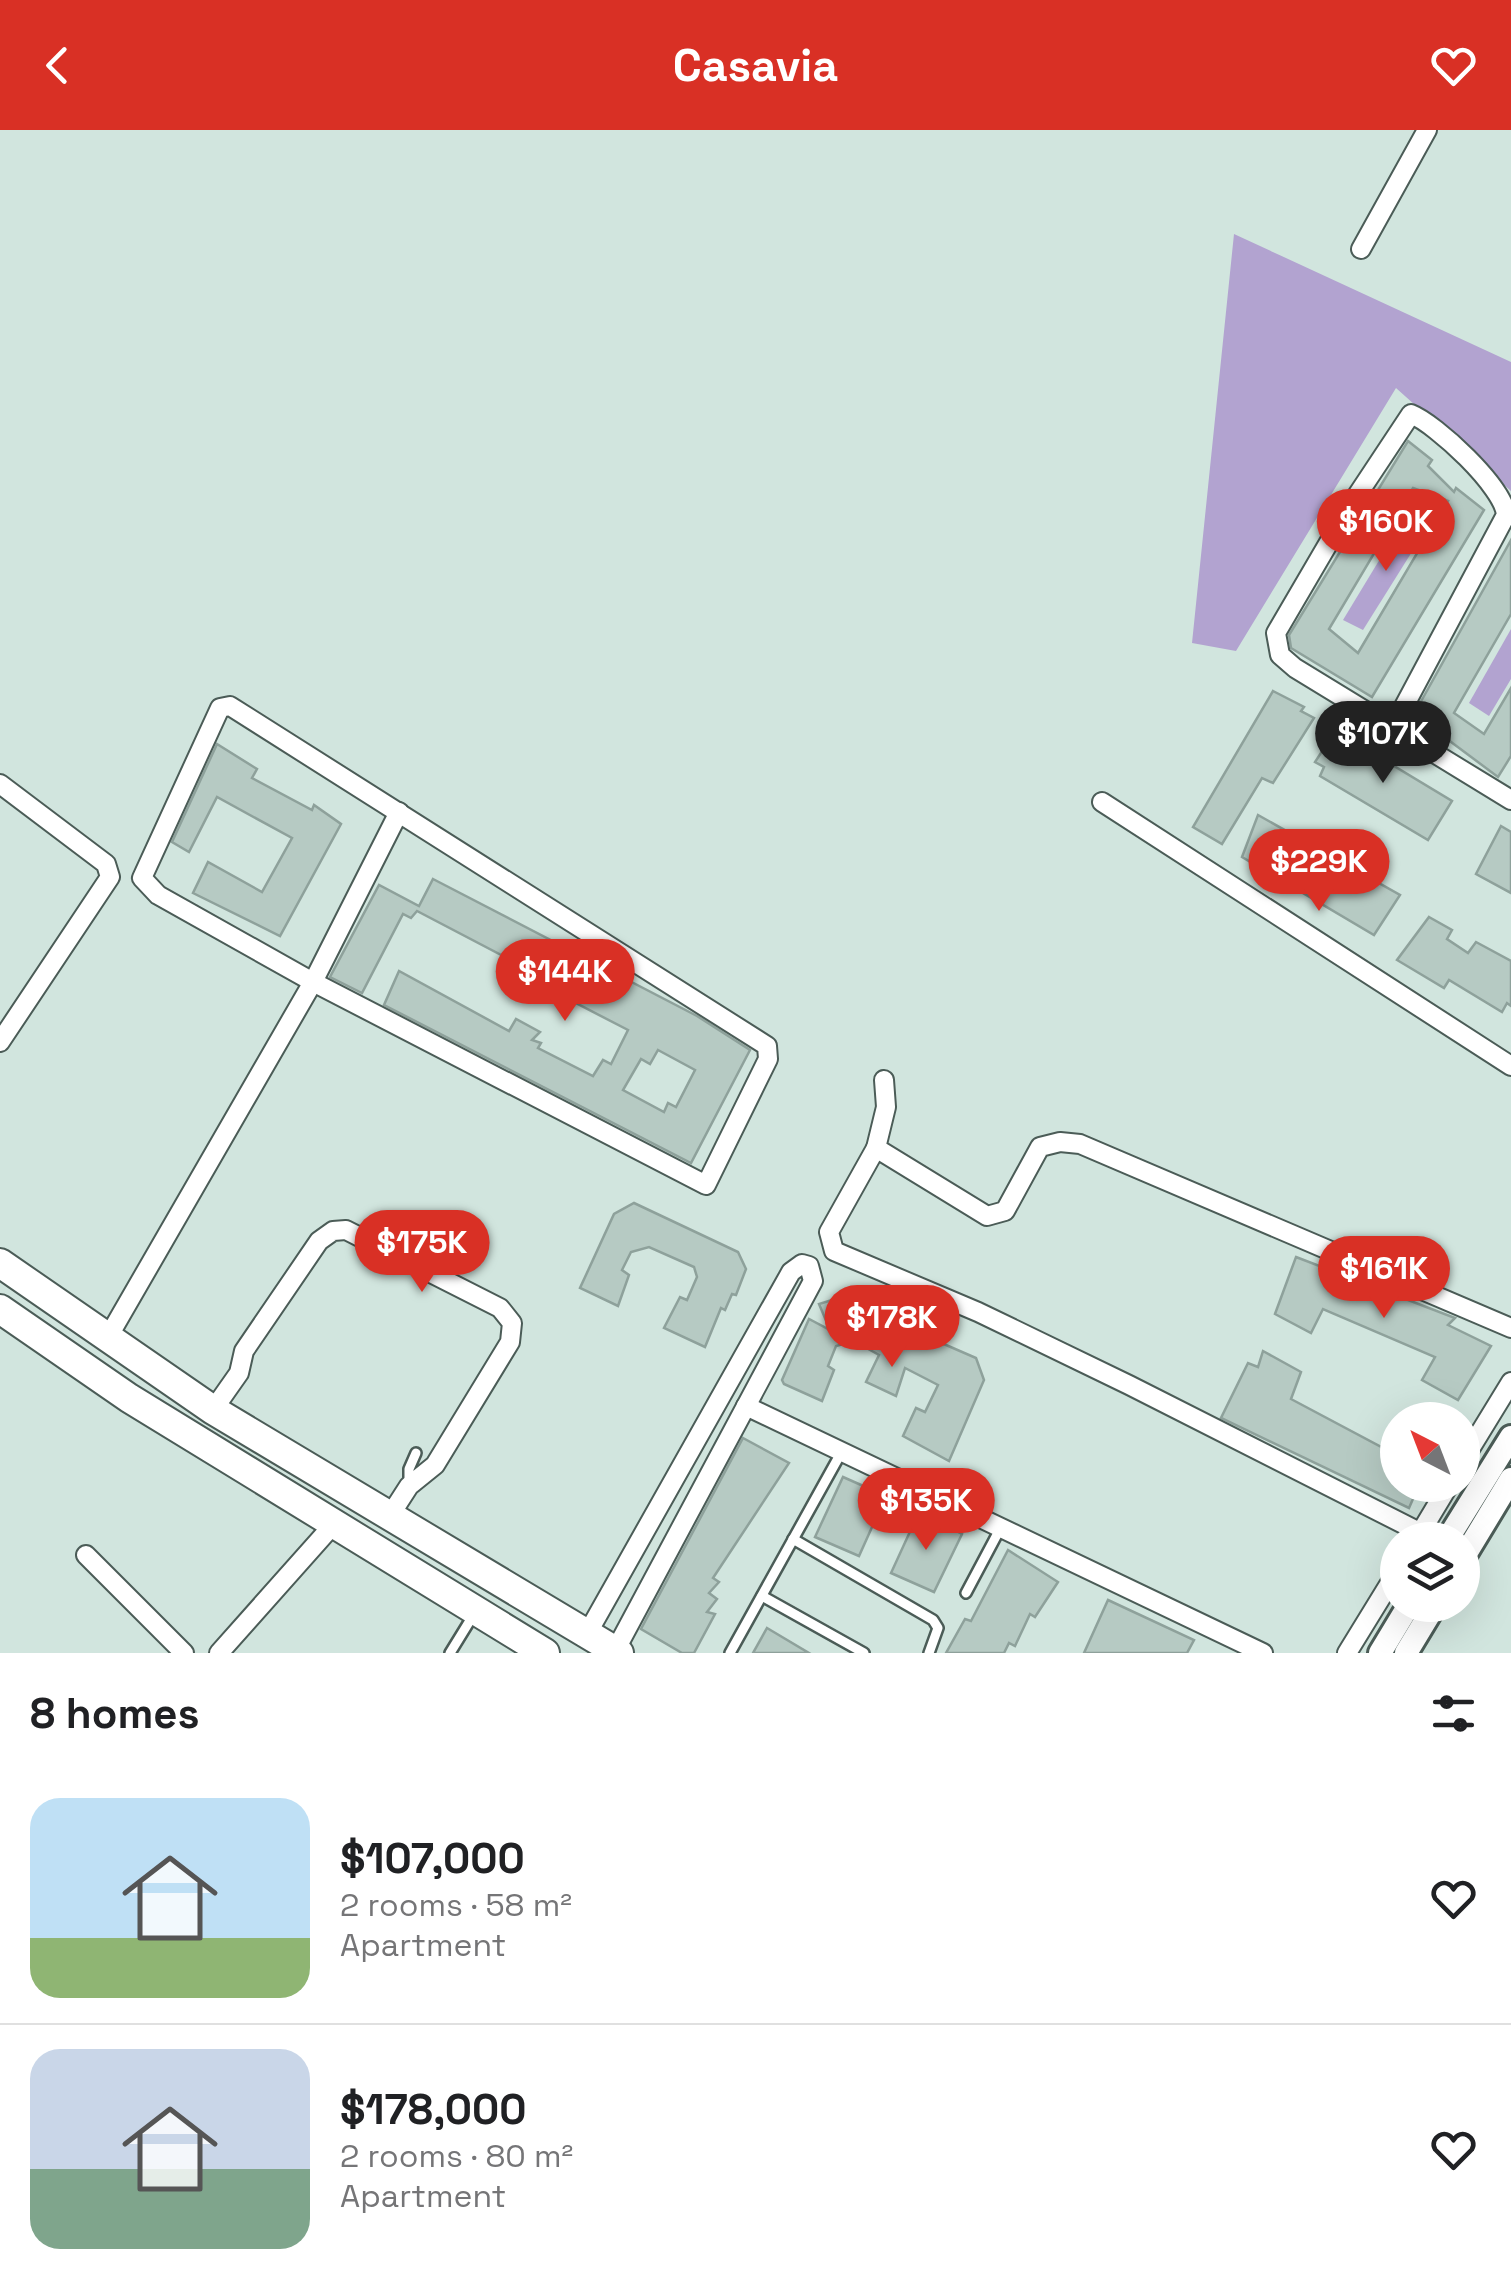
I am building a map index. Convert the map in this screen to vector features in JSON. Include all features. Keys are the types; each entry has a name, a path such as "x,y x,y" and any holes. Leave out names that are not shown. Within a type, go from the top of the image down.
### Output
{"main road":[{"path":"0,1264 213,1410 617,1652"},
{"path":"0,1309 129,1398 542,1652"}],"street":[{"path":"1361,248 1427,130"},
{"path":"1392,729 1506,515 1500,495 1484,475 1410,414 1352,503 1275,641 1284,660 1392,729 1511,800"},
{"path":"230,706 767,1046 768,1059 706,1186 313,982 158,895 142,878 220,708 230,706"},
{"path":"0,784 106,864 110,878 0,1042"},
{"path":"1102,802 1511,1066"},
{"path":"107,1339 313,982 399,812"},
{"path":"884,1080 886,1107 876,1148 829,1232 834,1250 1129,1384 1395,1522"},
{"path":"876,1148 987,1216 1005,1210 1040,1147 1060,1142 1080,1144 1511,1328"},
{"path":"213,1410 238,1373 244,1351 319,1241 333,1231 346,1230 500,1308 512,1324 510,1342 435,1465 409,1486 389,1517"},
{"path":"587,1634 735,1378 791,1272 802,1264 809,1266 813,1281 617,1652"},
{"path":"735,1378 756,1389"},
{"path":"1480,1433 1511,1382"},
{"path":"746,1406 1263,1653"},
{"path":"1459,1522 1511,1437"},
{"path":"1480,1530 1511,1479"},
{"path":"220,1653 332,1526"},
{"path":"643,1539 668,1553"},
{"path":"86,1556 184,1653"},
{"path":"1348,1653 1380,1600"},
{"path":"1380,1653 1399,1622"},
{"path":"1406,1653 1425,1622"}],"lane":[{"path":"730,1653 841,1453"},
{"path":"409,1486 409,1469 416,1454"},
{"path":"966,1593 1000,1529"},
{"path":"794,1539 933,1620 938,1628 930,1653"},
{"path":"762,1596 864,1653"},
{"path":"456,1651 476,1612"}],"shaded area":[{"path":"1234,234 1511,362 1511,491 1396,388 1236,651 1192,643"},
{"path":"1409,511 1430,523 1363,630 1343,620"},
{"path":"1511,629 1511,679 1489,716 1469,703"}],"building":[{"path":"1408,441 1432,460 1428,466 1454,492 1456,488 1484,510 1372,697 1291,648 1289,635","holes":["1413,488 1448,501 1358,653 1329,629"]},
{"path":"1511,540 1511,614 1454,713 1484,734 1511,688 1511,756 1498,777 1443,736 1439,741 1409,723"},
{"path":"1273,691 1304,707 1301,711 1314,718 1273,783 1262,778 1222,844 1193,827"},
{"path":"1341,734 1452,801 1428,840 1320,776 1324,767 1315,762 1330,739 1336,744"},
{"path":"217,744 257,769 252,778 312,810 314,805 341,824 280,936 193,893 208,862 262,892 292,838 217,797 189,852 172,842"},
{"path":"1258,815 1400,895 1374,935 1242,857"},
{"path":"1501,826 1511,832 1511,893 1476,874"},
{"path":"433,879 697,1016 750,1050 691,1163 384,1005 399,971 509,1031 516,1019 540,1032 532,1040 541,1043 538,1048 593,1076 603,1060 611,1064 628,1030 566,998 563,1004 544,994 551,981 417,911 411,918 403,914 362,993 330,977 379,885 419,906","holes":["658,1050 695,1070 676,1107 668,1103 664,1112 623,1090 641,1059 650,1064"]},
{"path":"1429,917 1452,930 1447,939 1468,953 1476,942 1511,961 1511,1006 1507,1003 1502,1012 1449,980 1444,988 1397,960"},
{"path":"634,1203 738,1252 746,1269 736,1295 732,1294 725,1310 721,1308 705,1347 664,1328 680,1297 687,1300 697,1277 694,1267 649,1247 631,1252 622,1270 629,1275 618,1306 580,1288 614,1214"},
{"path":"1296,1257 1455,1318 1448,1325 1491,1346 1458,1400 1422,1380 1435,1357 1323,1309 1311,1333 1275,1314"},
{"path":"838,1298 976,1358 984,1380 949,1461 903,1436 916,1408 925,1412 938,1385 905,1368 896,1396 866,1382 879,1355 854,1341 836,1346 828,1366 834,1370 822,1401 784,1384 782,1380 809,1319 830,1330 819,1304"},
{"path":"1263,1351 1301,1372 1291,1399 1380,1446 1380,1494 1221,1418 1248,1363 1258,1367"},
{"path":"743,1438 789,1463 713,1578 719,1582 709,1593 717,1599 707,1612 715,1614 694,1653 682,1653 641,1629"},
{"path":"843,1477 886,1496 859,1556 815,1537"},
{"path":"919,1512 962,1534 934,1592 891,1573"},
{"path":"1008,1550 1058,1582 1035,1617 1030,1614 1015,1646 1009,1643 1004,1653 946,1653 965,1619 971,1621"},
{"path":"1108,1600 1194,1640 1187,1653 1084,1653"},
{"path":"767,1628 809,1653 753,1653"}]}
